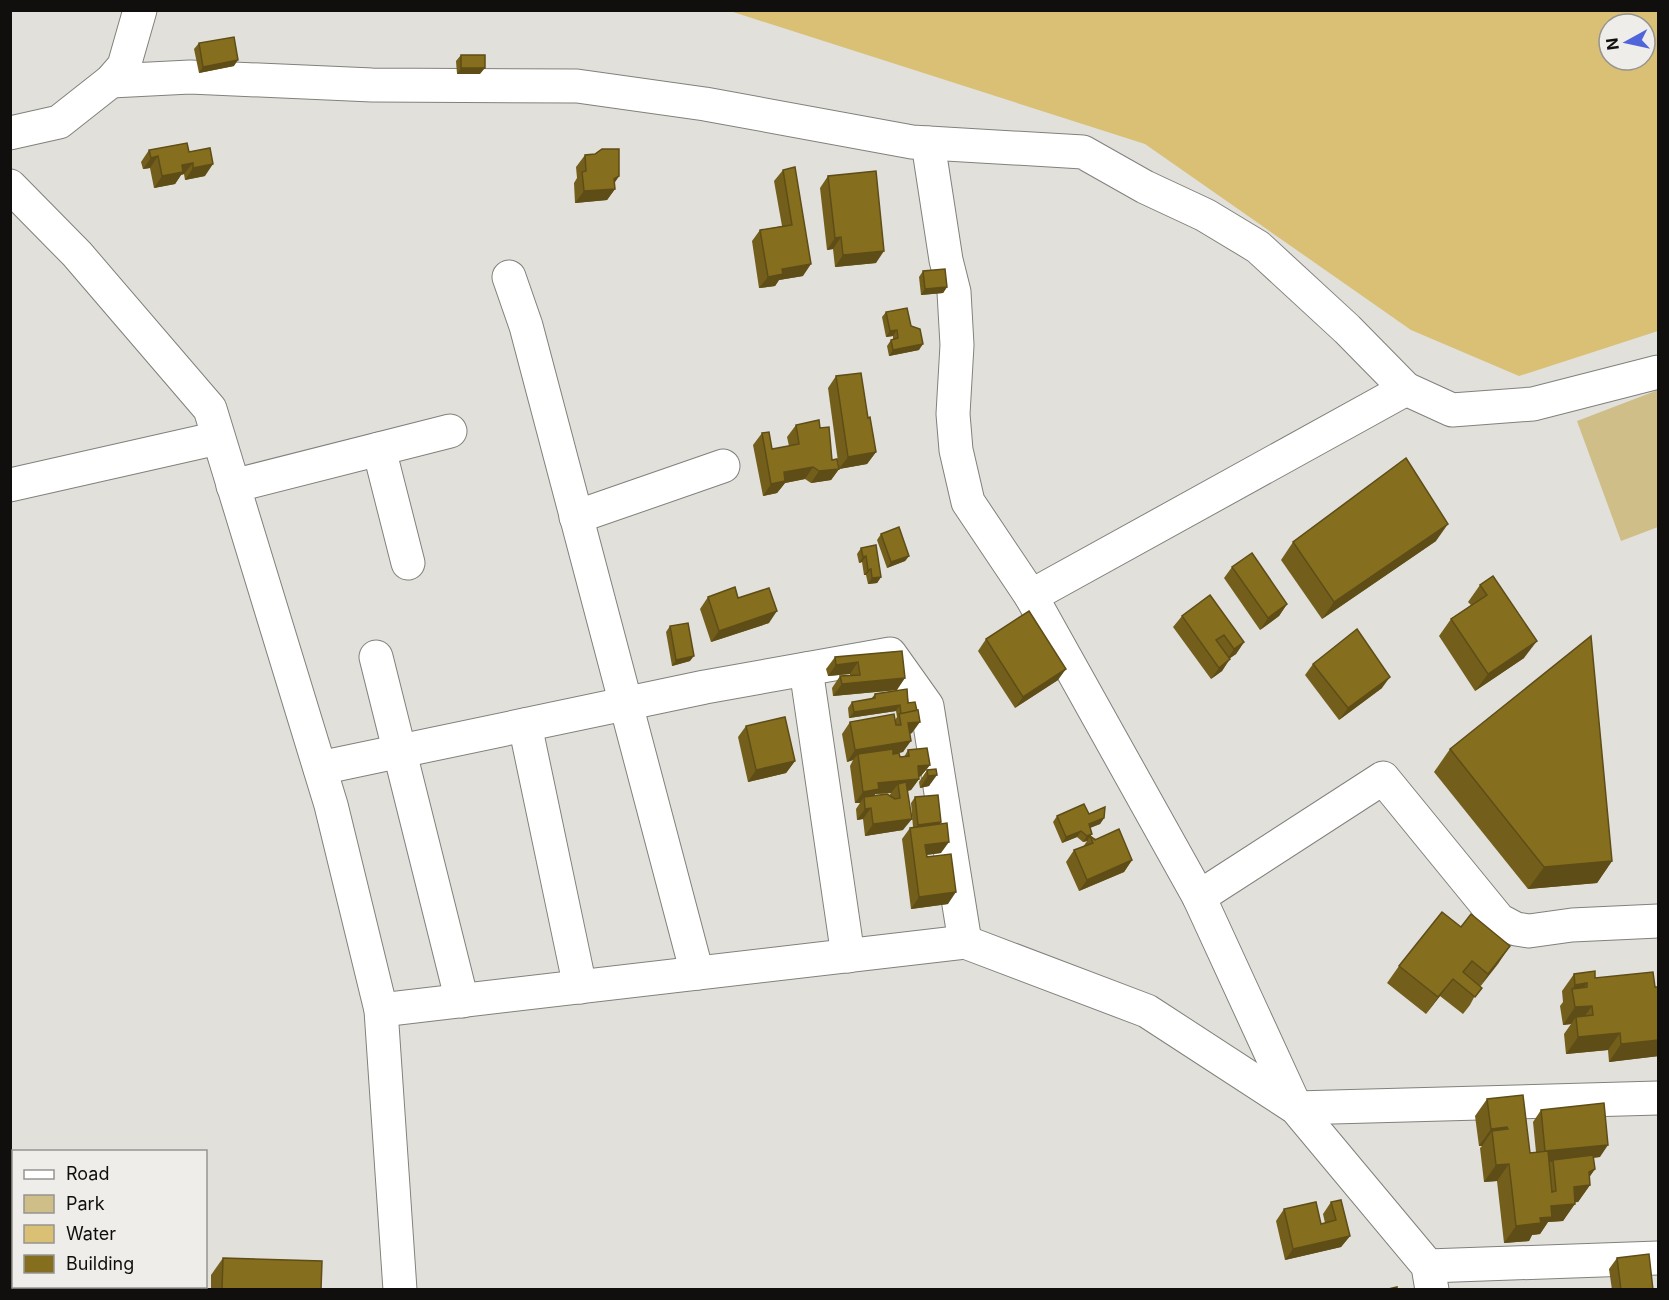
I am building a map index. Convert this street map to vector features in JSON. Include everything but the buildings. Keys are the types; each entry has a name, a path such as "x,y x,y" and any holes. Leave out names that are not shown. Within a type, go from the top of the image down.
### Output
{"street":[{"path":"10,133 59,122 111,81 124,66 140,10"},
{"path":"111,81 190,77 372,85 577,86 705,104 912,142 1083,152 1145,187 1205,215 1258,248 1347,329 1406,389 1452,410 1533,404 1659,372"},
{"path":"928,143 946,260 954,292 957,345 953,414 956,450 968,502 1031,596 1199,897 1296,1108 1430,1278 1659,1258"},
{"path":"10,186 77,254 210,409 331,806 381,1010 400,1290"},
{"path":"509,277 526,326 697,973"},
{"path":"1031,596 1406,389"},
{"path":"233,486 450,431"},
{"path":"10,485 218,438"},
{"path":"379,449 408,563"},
{"path":"576,518 723,466"},
{"path":"320,768 705,687 890,654 927,706 965,942"},
{"path":"376,657 462,1001"},
{"path":"806,669 848,956"},
{"path":"525,725 580,987"},
{"path":"1199,897 1383,778 1499,920 1516,929 1529,931 1572,925 1659,921"},
{"path":"381,1010 965,942 1147,1011 1296,1108 1659,1098"}],"green space":[{"path":"1658,390 1658,527 1621,541 1577,421"}],"water":[{"path":"730,11 1658,11 1658,331 1519,376 1411,330 1145,144"}]}
